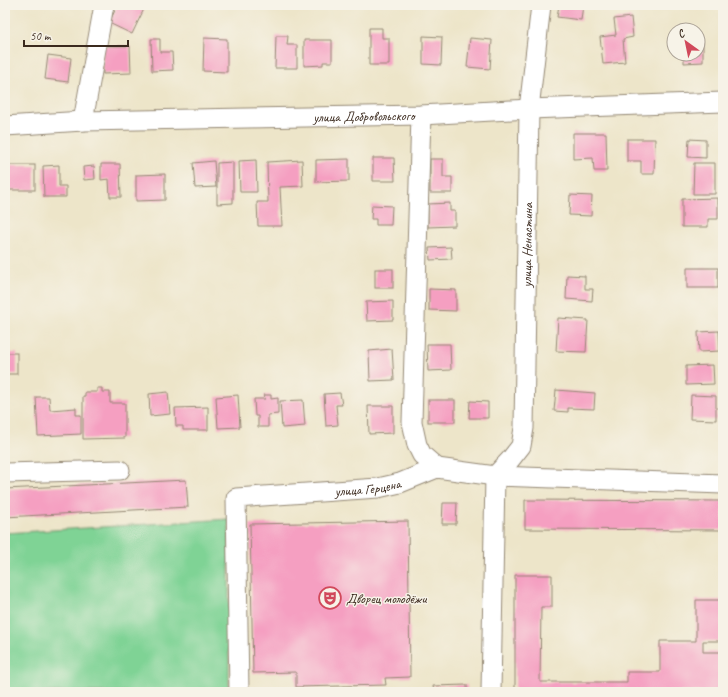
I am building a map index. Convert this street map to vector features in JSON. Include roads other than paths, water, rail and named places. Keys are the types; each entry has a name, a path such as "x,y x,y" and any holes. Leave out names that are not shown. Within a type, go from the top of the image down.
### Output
{"street":[{"path":"84,121 104,5"},
{"name":"улица Ненастина","path":"495,476 522,446 524,428 529,109 541,5"},
{"name":"улица Добровольского","path":"6,128 84,121 421,115 529,109 723,102"},
{"path":"421,115 412,422 417,445 422,455 437,468"},
{"name":"улица Герцена","path":"239,692 236,498 378,488 400,483 437,468 495,476 723,484"},
{"path":"5,473 120,470"},
{"path":"490,692 495,476"}],"place":[{"name":"Дворец молодёжи","path":"330,598"}]}
